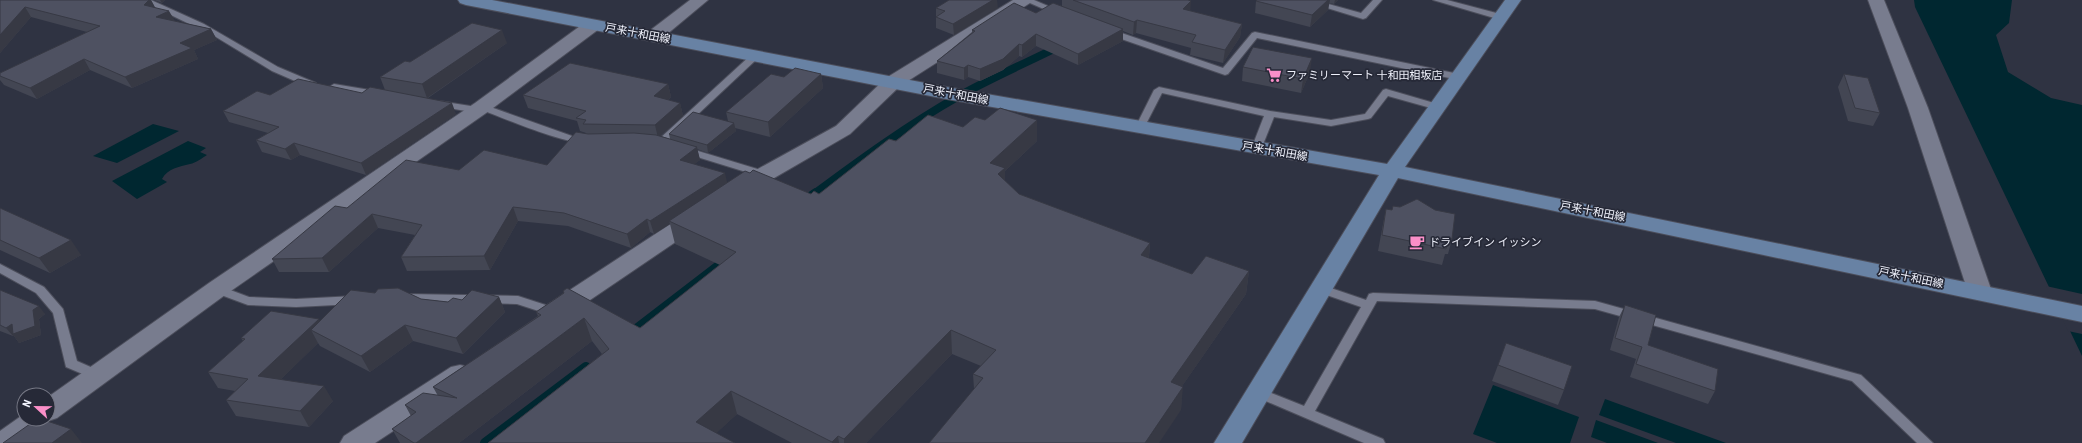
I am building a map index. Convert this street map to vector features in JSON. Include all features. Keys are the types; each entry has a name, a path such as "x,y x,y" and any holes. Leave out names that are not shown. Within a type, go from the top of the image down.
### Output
{"main road":[{"name":"戸来十和田線","path":"466,0 941,92 1392,171 1650,223 2082,314"},
{"path":"1228,443 1392,171 1513,0"}],"street":[{"path":"654,36 700,0"},
{"path":"534,325 763,174 843,130 893,82 1024,0"},
{"path":"1876,0 1990,294"},
{"path":"56,405 217,289 480,108 593,25"},
{"path":"354,443 474,364"},
{"path":"3,443 25,427"}],"lane":[{"path":"144,0 217,34 280,70 301,80 386,96"},
{"path":"1027,0 1069,16"},
{"path":"1305,0 1363,16 1378,0"},
{"path":"1437,0 1501,17"},
{"path":"1102,29 1225,72 1255,35 1458,77"},
{"path":"661,143 755,56"},
{"path":"1141,126 1159,90 1270,114 1331,123 1368,116 1386,92 1438,107"},
{"path":"432,103 480,108 570,139 592,142"},
{"path":"1257,147 1270,114"},
{"path":"649,142 661,143 763,174"},
{"path":"0,268 40,290 59,312 71,364 98,375"},
{"path":"217,289 248,301 296,303 366,299"},
{"path":"1322,289 1369,305"},
{"path":"1307,413 1373,297 1595,305 1856,378 1926,443"},
{"path":"397,298 518,300 554,312"},
{"path":"1259,393 1378,443"}],"water":[{"path":"1914,0 2012,0 2009,23 1996,35 2008,72 2051,98 2082,105 2082,356 1915,7"},
{"path":"153,124 179,131 117,163 93,156"},
{"path":"188,141 206,148 200,152 207,155 194,163 178,167 167,172 162,179 167,182 137,199 112,181"},
{"path":"1493,385 1579,417 1570,443 1497,443 1473,434"},
{"path":"1605,399 1726,443 1676,443 1599,415"},
{"path":"1596,420 1658,443 1607,443 1591,437"}],"pier":[{"path":"2046,286 2082,294 2082,334 2068,331"}],"building":[{"path":"0,0 149,0 144,5 169,11 156,17 211,29 180,43 192,48 125,77 84,59 30,88 0,76 0,73 100,26 25,7 0,35"},
{"path":"949,0 993,0 953,24 936,17 945,11 936,8"},
{"path":"1073,0 1188,0 1191,1 1183,9 1242,24 1225,50 1192,42 1196,35 1137,20 1134,22"},
{"path":"1328,0 1312,15 1256,1"},
{"path":"1014,3 1036,13 1053,3 1123,29 1078,54 1036,34 1022,45 1019,44 1003,59 980,69 968,65 964,68 937,61 975,31 972,30"},
{"path":"472,23 502,30 422,84 380,77 405,61 410,62"},
{"path":"1253,47 1312,58 1303,79 1243,67"},
{"path":"570,63 668,84 654,96 680,103 655,125 583,124 586,120 576,118 586,111 523,95"},
{"path":"795,68 821,74 768,122 726,112 771,74 784,77"},
{"path":"1844,74 1868,78 1880,113 1855,108"},
{"path":"298,79 362,93 370,87 452,103 361,163 294,143 285,149 256,140 279,127 223,111 257,91 270,95"},
{"path":"1000,108 1037,120 990,163 1005,168 998,174 1019,194 1150,243 1141,255 1192,274 1206,256 1249,271 1171,382 1183,387 1145,443 929,443 983,378 973,374 996,350 951,330 844,439 838,436 832,442 731,391 696,422 735,443 488,443 609,349 584,318 416,443 392,429 416,412 405,405 423,393 457,398 433,387 541,315 536,312 564,293 563,291 567,288 640,328 736,252 669,221 745,171 750,173 753,170 811,194 814,191 819,194 889,139 896,141 928,115 963,127 975,117 985,120"},
{"path":"693,112 734,123 707,145 669,134"},
{"path":"576,132 588,134 634,133 656,135 697,147 680,160 725,173 650,221 647,219 627,234 564,213 513,207 484,256 401,257 422,225 372,214 322,258 272,259 335,206 347,208 406,160 459,170 484,150 547,165"},
{"path":"1417,199 1435,210 1455,214 1452,239 1448,238 1446,249 1382,235 1386,209 1392,210 1393,206 1400,207"},
{"path":"0,208 71,240 39,258 0,240"},
{"path":"398,288 421,299 448,302 453,298 462,300 472,290 499,297 456,338 405,325 361,356 311,330 351,290 375,293 378,289"},
{"path":"0,290 39,306 33,310 35,326 13,334 12,324 6,328 0,325"},
{"path":"1625,305 1656,315 1648,345 1718,369 1715,391 1636,364 1642,347 1615,338"},
{"path":"271,311 319,319 258,376 324,386 300,411 226,400 248,379 208,372 245,339 241,338"},
{"path":"1506,343 1572,366 1564,390 1498,365"},
{"path":"56,424 71,429 52,443 3,443 26,427 56,427"}],"waterway":[{"path":"814,194 885,143 940,107 984,83 1060,46"},
{"path":"806,200 816,193"},
{"path":"630,334 729,258"},
{"path":"485,443 586,367"}],"place":[{"name":"ファミリーマート 十和田相坂店","path":"1274,75"},
{"name":"ドライブイン イッシン","path":"1417,242"}]}
